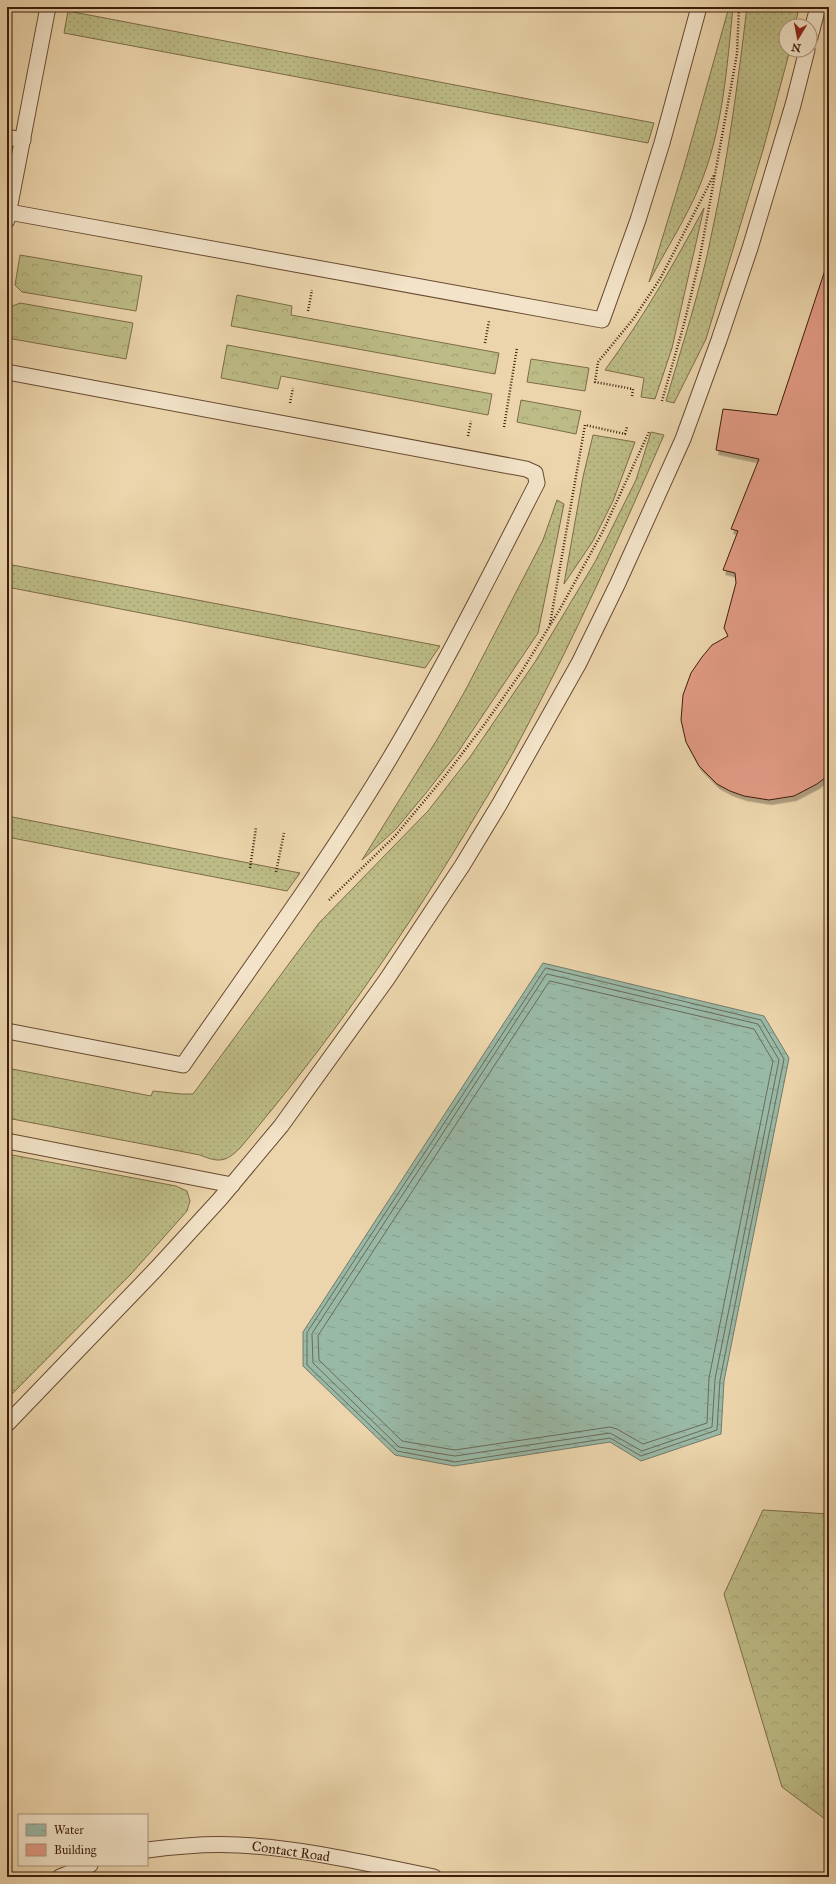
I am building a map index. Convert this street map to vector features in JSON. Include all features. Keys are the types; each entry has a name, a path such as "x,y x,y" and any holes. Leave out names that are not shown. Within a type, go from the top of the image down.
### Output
{"lane":[{"path":"48,7 8,216 602,320 638,220 662,143 698,7"},
{"path":"815,18 818,7"},
{"path":"7,1424 156,1269 232,1185 285,1120 387,979 462,866 499,805 579,663 618,583 689,424 750,248 805,58"},
{"path":"7,137 23,140"},
{"path":"7,372 526,469 535,473 537,483 426,696 380,774 336,843 183,1064 7,1031"},
{"path":"7,1141 232,1185"},
{"name":"Contact Road","path":"148,1850 204,1844 269,1847 309,1852 434,1877"},
{"path":"60,1877 88,1866"}],"path":[{"path":"662,401 684,324 699,262 737,54 739,7"},
{"path":"632,396 633,389 596,382 598,362 634,318 660,279 716,171"},
{"path":"504,427 517,348"},
{"path":"549,627 585,425 625,434 627,427"},
{"path":"329,900 395,836 445,776 509,689 549,627 603,531 649,432"},
{"path":"250,868 256,828"},
{"path":"276,872 284,833"}],"green space":[{"path":"729,7 733,7 723,98 708,164 689,209 649,282 684,167"},
{"path":"747,7 799,7 797,18 778,18 778,58 788,58 763,150 706,339 674,403 666,401 708,253 723,176"},
{"path":"68,11 654,123 648,143 64,33"},
{"path":"704,208 672,348 655,399 641,397 644,378 605,370 658,290"},
{"path":"20,255 142,276 136,311 22,292 15,285"},
{"path":"237,295 292,306 291,315 499,353 495,374 231,326"},
{"path":"20,303 133,323 126,359 7,338 7,324 10,307"},
{"path":"227,345 492,394 488,415 281,376 278,389 221,378"},
{"path":"531,359 589,368 585,391 527,382"},
{"path":"521,400 581,411 576,434 517,422"},
{"path":"651,432 664,435 579,623 518,744 425,898 367,984 337,1026 240,1148 231,1156 222,1160 217,1160 200,1155 7,1118 7,1068 151,1096 153,1091 193,1094 319,923 428,811 470,757 535,662 595,562 636,480"},
{"path":"593,435 635,442 613,501 593,541 564,584 583,477"},
{"path":"557,500 564,504 538,633 458,752 396,829 362,860 438,738 465,691 543,540"},
{"path":"7,564 440,646 425,668 7,587"},
{"path":"7,816 300,873 287,891 7,837"},
{"path":"7,1154 176,1186 187,1191 190,1201 187,1211 131,1274 7,1399"},
{"path":"763,1510 829,1514 829,1822 782,1787 724,1594"}],"water":[{"path":"543,963 764,1016 789,1058 724,1381 721,1434 641,1461 610,1442 454,1466 395,1455 303,1366 303,1332"}],"building":[{"path":"829,258 829,775 817,784 794,796 769,800 744,796 730,791 717,784 699,766 686,742 681,720 683,695 691,673 702,657 712,645 728,636 724,628 736,583 735,573 723,570 738,531 731,529 759,459 716,450 723,409 777,415"}]}
